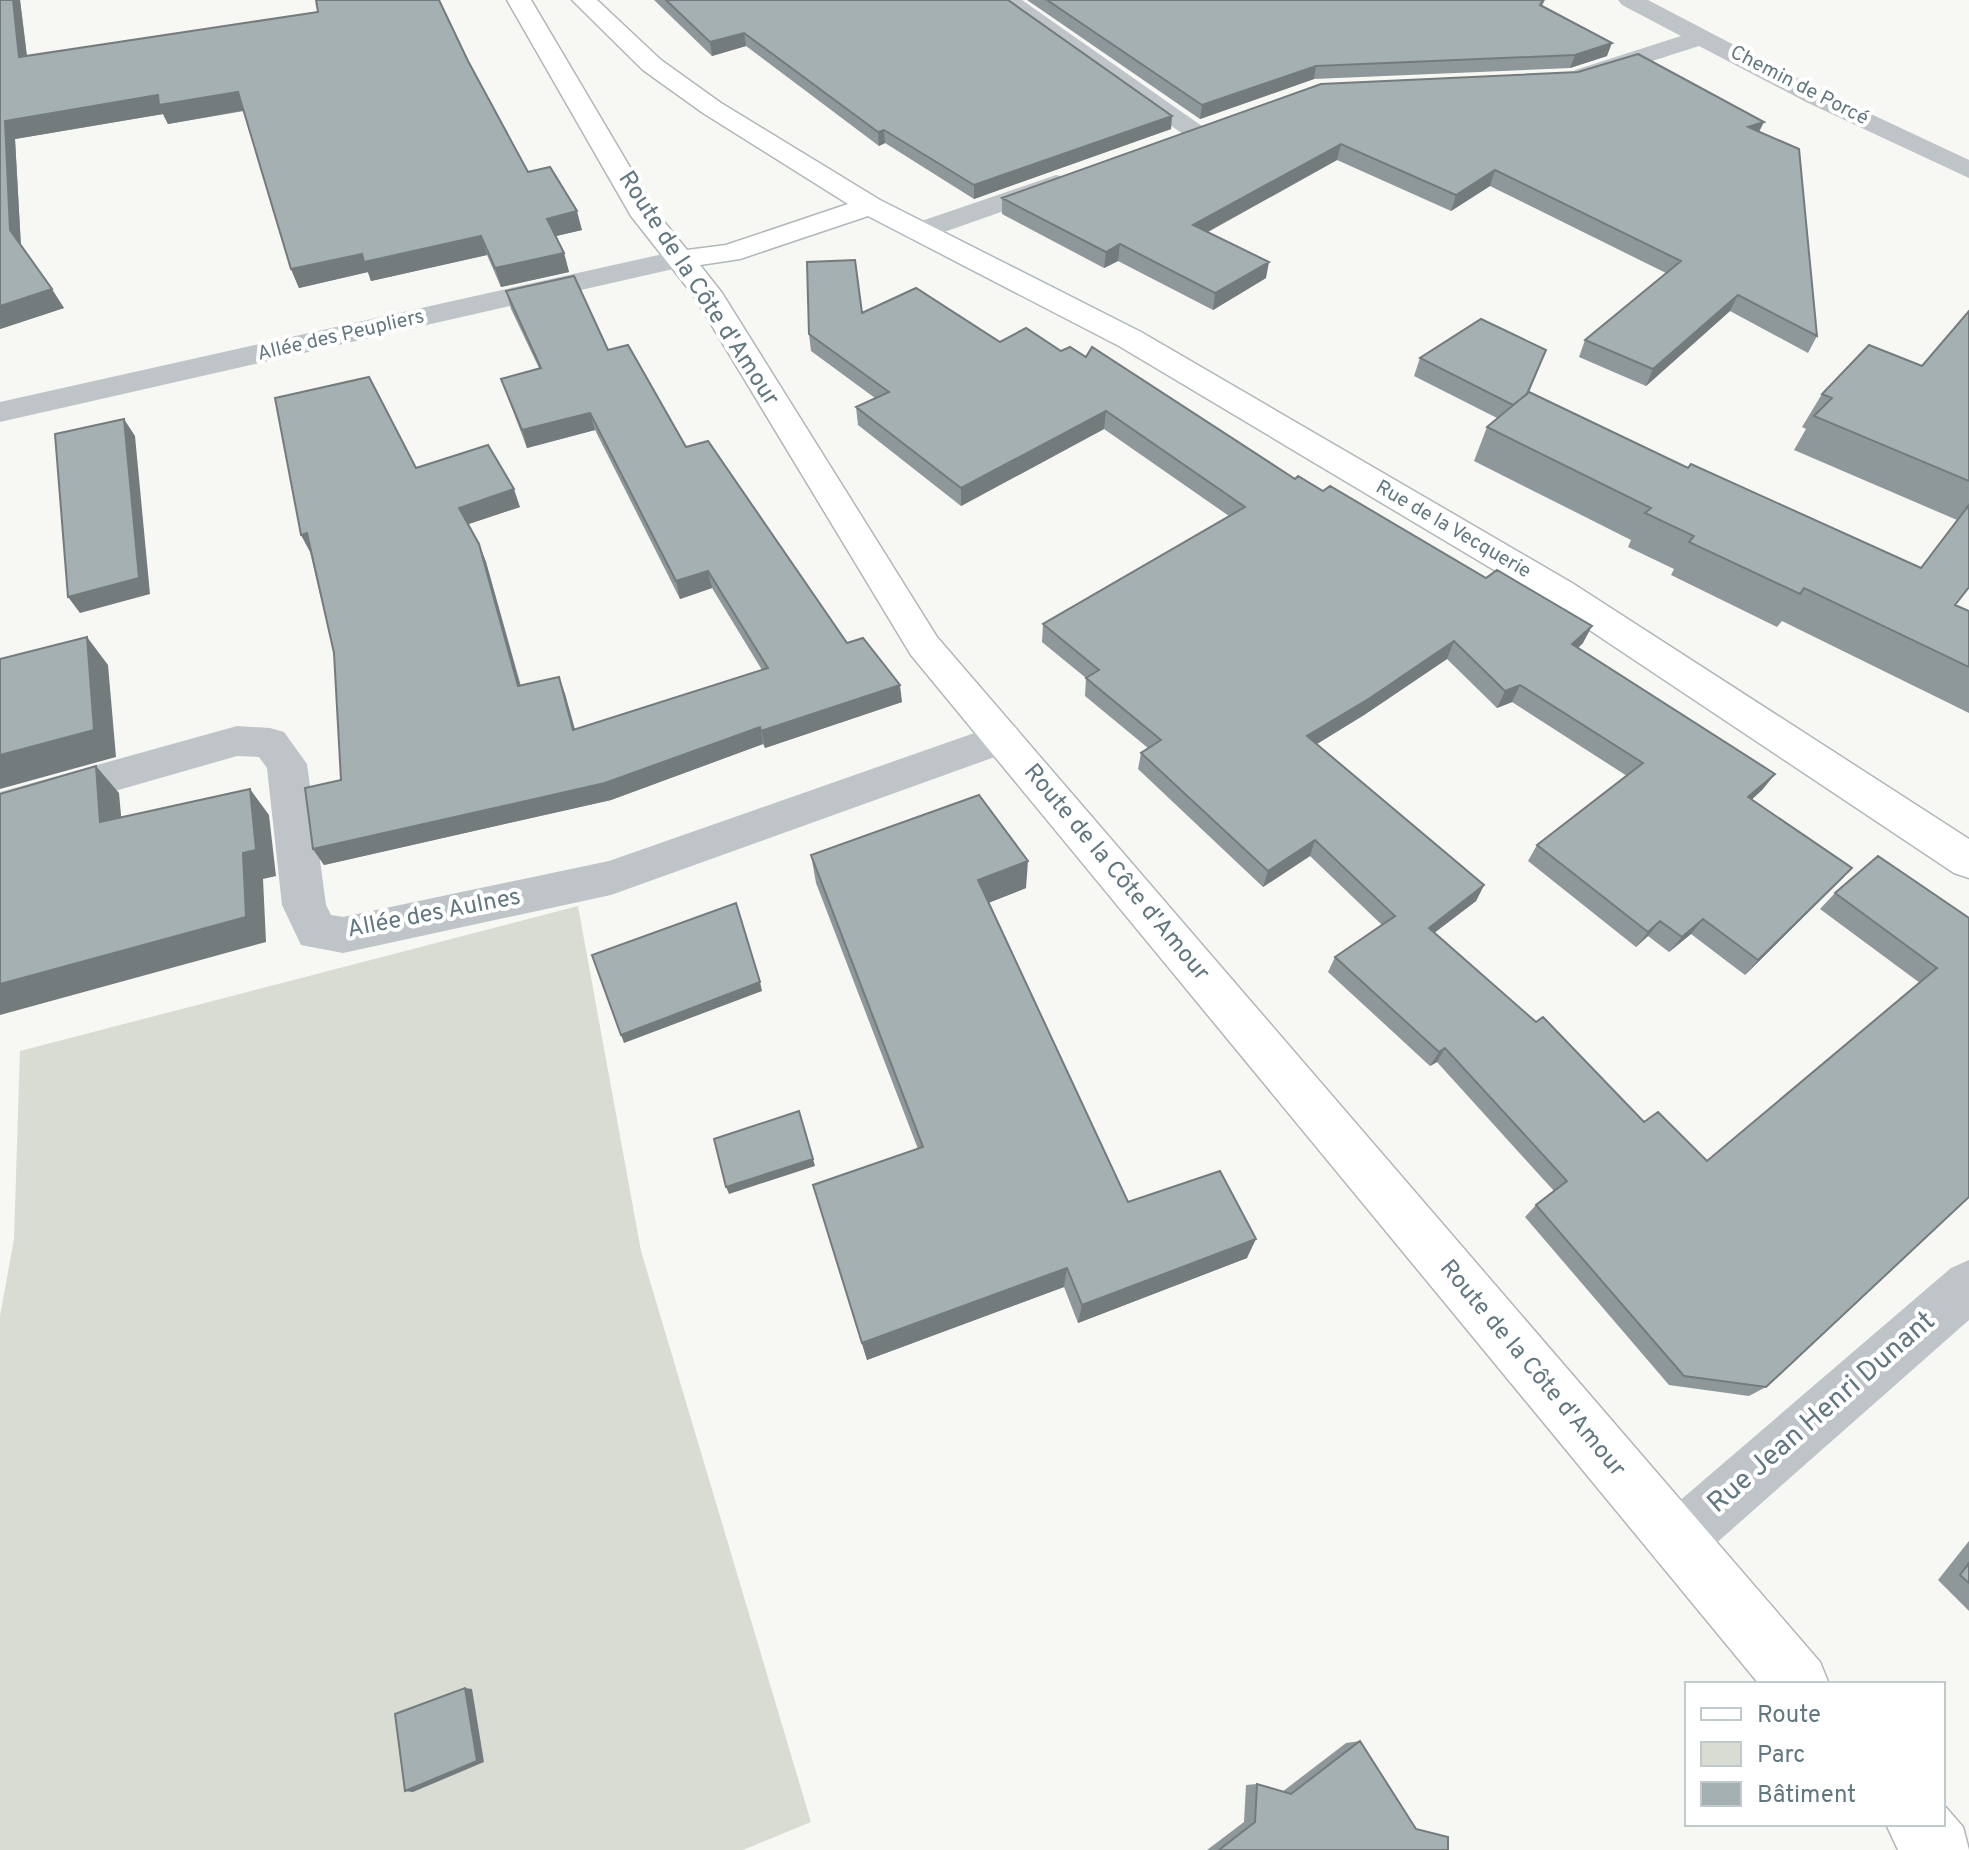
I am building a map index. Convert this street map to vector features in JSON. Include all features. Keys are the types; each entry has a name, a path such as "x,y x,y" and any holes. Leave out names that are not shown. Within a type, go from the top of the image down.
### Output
{"main road":[{"name":"Route de la Côte d'Amour","path":"519,0 645,216 707,293 924,646 1796,1682"},
{"path":"584,0 652,65 712,108 917,232"},
{"path":"681,259 730,253 870,206"},
{"name":"Rue de la Vecquerie","path":"917,232 1130,339 1559,592 1969,861"},
{"path":"1920,1826 1940,1850"}],"street":[{"path":"1007,0 1196,131"},
{"name":"Chemin de Porcé","path":"1630,0 1815,97 1969,170"},
{"path":"1558,79 1573,78 1703,37"},
{"path":"1168,142 1226,121"},
{"path":"917,232 1084,173"},
{"name":"Allée des Peupliers","path":"0,412 681,259"},
{"name":"Allée des Aulnes","path":"0,808 237,741 270,743 287,764 304,905 317,932 343,935 611,878 1003,738"},
{"name":"Rue Jean Henri Dunant","path":"1676,1541 1969,1286"}],"green space":[{"path":"578,906 641,1251 811,1822 743,1850 0,1850 0,1316 14,1239 20,1051"}],"building":[{"path":"0,0 13,0 19,57 318,12 316,0 439,0 528,172 550,167 577,211 547,219 564,253 495,268 481,236 364,262 362,254 291,269 238,92 159,105 158,95 5,121 10,230 52,289 0,306"},
{"path":"666,0 1008,0 1172,116 974,185 884,130 878,132 744,33 710,42"},
{"path":"1047,0 1543,0 1540,5 1612,43 1575,55 1316,66 1202,105"},
{"path":"1638,54 1764,122 1748,127 1799,149 1817,336 1738,295 1653,369 1585,340 1681,261 1495,170 1456,195 1341,144 1193,225 1269,262 1215,293 1120,244 1106,252 1002,198 1321,84 1578,72"},
{"path":"855,260 862,313 916,288 1000,342 1026,328 1061,351 1070,347 1086,357 1092,347 1295,479 1298,476 1323,491 1330,486 1486,578 1497,570 1592,626 1572,644 1775,774 1748,797 1852,868 1758,960 1703,919 1682,937 1660,921 1648,932 1537,845 1643,763 1520,685 1505,691 1454,641 1307,736 1484,885 1429,928 1536,1022 1543,1017 1644,1122 1658,1112 1707,1161 1937,968 1835,893 1878,856 1969,918 1969,1197 1766,1387 1684,1376 1536,1205 1567,1181 1445,1048 1439,1052 1335,957 1395,916 1315,840 1268,871 1141,753 1161,740 1086,678 1099,670 1043,624 1245,507 1106,411 961,488 856,407 889,392 809,334 807,262"},
{"path":"574,276 608,350 628,345 686,447 708,441 847,643 863,638 900,685 761,731 760,727 605,783 313,849 305,788 341,780 334,653 307,533 301,535 275,398 369,377 416,468 488,445 514,489 459,508 479,544 518,686 559,677 573,730 768,668 708,571 676,581 590,413 522,430 501,379 541,368 506,291"},
{"path":"1969,311 1969,481 1814,416 1832,398 1822,394 1869,345 1922,366"},
{"path":"1481,319 1546,350 1527,394 1513,405 1420,358"},
{"path":"1529,392 1688,468 1691,464 1921,568 1969,505 1969,587 1955,605 1969,611 1969,667 1804,588 1800,594 1689,542 1694,536 1645,513 1651,508 1487,427"},
{"path":"124,419 139,578 68,597 55,434"},
{"path":"87,637 94,730 0,755 0,659"},
{"path":"96,766 100,822 250,789 256,850 243,853 246,917 0,984 0,794"},
{"path":"979,795 1028,861 978,880 1128,1202 1220,1171 1256,1239 1082,1305 1067,1268 862,1343 813,1185 923,1147 811,855"},
{"path":"736,903 760,982 621,1035 592,955"},
{"path":"799,1111 813,1159 726,1187 714,1139"},
{"path":"1969,1563 1969,1583 1960,1575"},
{"path":"465,1688 477,1761 405,1791 395,1714"},
{"path":"1360,1741 1416,1829 1448,1837 1448,1850 1219,1850 1255,1822 1257,1784 1291,1794"}]}
